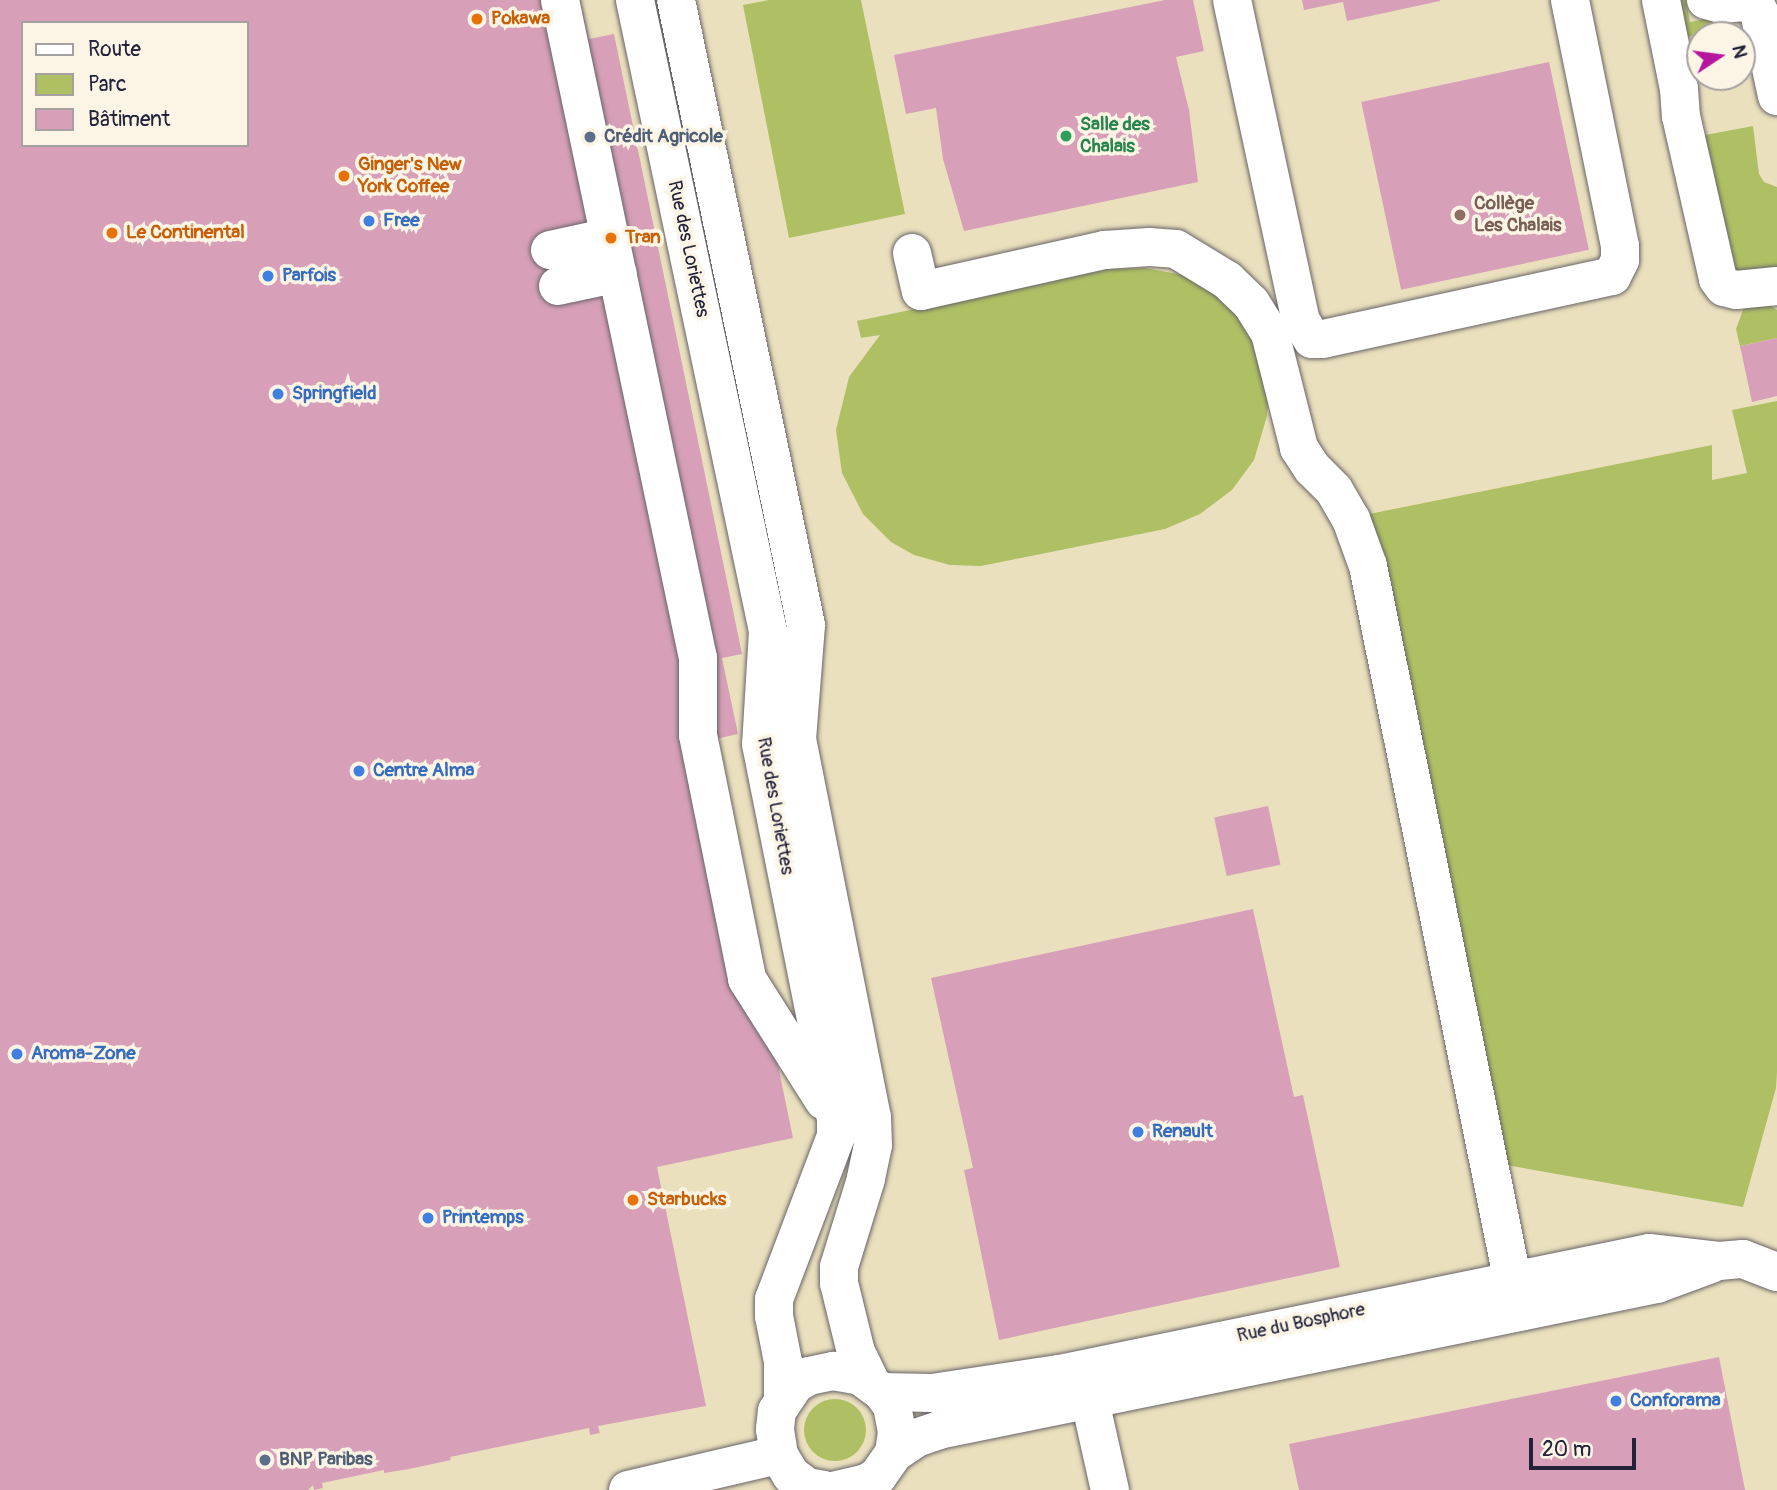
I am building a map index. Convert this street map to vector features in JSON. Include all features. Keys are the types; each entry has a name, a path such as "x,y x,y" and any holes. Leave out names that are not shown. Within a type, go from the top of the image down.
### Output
{"street":[{"path":"561,0 698,658 698,735 747,979 836,1121"},
{"name":"Rue des Loriettes","path":"635,0 768,631 761,744 836,1121 836,1136 775,1299 774,1316 783,1362 783,1398"},
{"name":"Rue des Loriettes","path":"676,0 806,625 797,739 872,1117 873,1145 866,1179 839,1267 839,1283 856,1352 876,1386"},
{"path":"1232,0 1301,321 1312,339 1612,276 1620,260 1620,246 1570,0"},
{"path":"1661,0 1679,89 1681,116 1718,279 1724,287 1736,290 1777,286"},
{"path":"1706,0 1721,4 1753,2 1759,12 1777,96"},
{"path":"912,253 921,291 1105,250 1149,247 1175,249 1227,280 1251,303 1266,326 1277,355 1299,448 1312,468 1334,490 1351,519 1368,566 1515,1296"},
{"path":"554,268 614,255"},
{"name":"Rue du Bosphore","path":"889,1469 916,1438 1087,1384 1515,1296 1657,1284 1719,1261 1743,1259 1777,1272"},
{"path":"821,1372 848,1372 876,1386 896,1420 889,1469 867,1483 819,1489 791,1475 779,1455 775,1429 777,1411 783,1398 795,1384 821,1372"},
{"path":"1087,1384 1110,1490"},
{"name":"Rue du Bosphore","path":"876,1386 932,1394 1087,1384"},
{"path":"628,1490 779,1455"}],"green space":[{"path":"769,0 861,0 905,214 789,238 743,5"},
{"path":"1670,0 1686,0 1690,21 1686,21 1686,37 1678,39"},
{"path":"1726,15 1728,21 1695,21"},
{"path":"1753,126 1759,174 1764,182 1777,187 1777,267 1738,271 1728,264 1695,137"},
{"path":"1145,268 1183,275 1206,287 1230,306 1250,333 1268,401 1267,416 1254,460 1232,490 1200,514 1165,529 981,566 950,565 914,555 891,542 863,514 842,473 836,430 849,377 880,335 861,338 857,321 1109,269"},
{"path":"1768,304 1777,310 1777,338 1740,346 1736,329 1743,310 1749,305"},
{"path":"1777,401 1777,1072 1776,1088 1743,1207 1500,1164 1369,514 1712,445 1712,480 1747,473 1732,410"},
{"path":"829,1399 841,1399 857,1408 864,1418 864,1442 857,1452 841,1461 829,1461 818,1456 809,1447 804,1436 804,1424 809,1413 818,1404"}],"building":[{"name":"Centre Alma","path":"0,0 580,0 589,39 614,34 742,654 722,658 738,734 711,740 793,1138 657,1167 706,1406 598,1426 600,1433 590,1435 589,1428 450,1457 451,1460 409,1469 384,1473 384,1470 322,1483 323,1488 314,1490 313,1485 308,1490 0,1490"},
{"name":"Salle des Chalais","path":"1165,0 1193,0 1204,51 1176,57 1189,110 1198,182 964,231 943,159 936,108 906,114 894,55"},
{"path":"1302,0 1440,1 1347,21 1343,2 1304,10"},
{"path":"1549,62 1589,250 1401,290 1361,102"},
{"path":"1777,338 1777,396 1752,402 1740,346"},
{"path":"1268,806 1280,865 1227,876 1214,817"},
{"name":"Renault","path":"1253,909 1294,1097 1303,1095 1340,1267 999,1340 964,1170 973,1168 931,978"},
{"name":"Conforama","path":"1719,1357 1745,1490 1299,1490 1289,1444"}],"place":[{"name":"Pokawa","path":"477,19"},
{"name":"Salle des Chalais","path":"1066,136"},
{"name":"Crédit Agricole","path":"590,137"},
{"name":"Ginger's New York Coffee","path":"344,176"},
{"name":"Collège Les Chalais","path":"1460,215"},
{"name":"Free","path":"369,221"},
{"name":"Le Continental","path":"112,233"},
{"name":"Tran","path":"611,238"},
{"name":"Parfois","path":"268,276"},
{"name":"Springfield","path":"278,394"},
{"name":"Centre Alma","path":"359,771"},
{"name":"Aroma-Zone","path":"17,1054"},
{"name":"Renault","path":"1138,1132"},
{"name":"Starbucks","path":"633,1200"},
{"name":"Printemps","path":"428,1218"},
{"name":"Conforama","path":"1616,1401"},
{"name":"BNP Paribas","path":"265,1460"}]}
